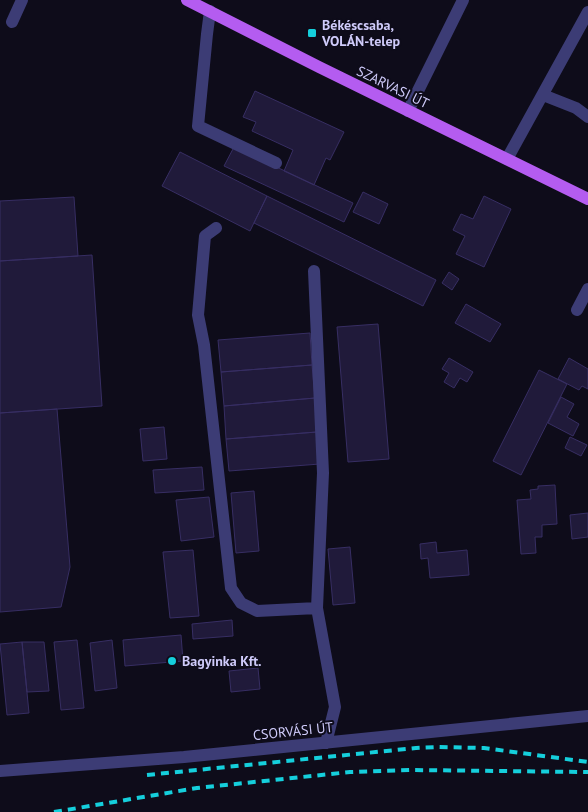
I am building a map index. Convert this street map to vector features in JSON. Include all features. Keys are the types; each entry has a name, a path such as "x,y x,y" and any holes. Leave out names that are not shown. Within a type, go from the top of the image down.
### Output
{"main road":[{"name":"SZARVASI ÚT","path":"187,0 588,199"}],"street":[{"path":"12,22 22,0"},
{"path":"408,111 463,0"},
{"path":"210,11 206,34 198,126 276,163"},
{"path":"507,159 588,12"},
{"path":"543,95 576,108 588,117"},
{"path":"216,228 205,236 198,315 204,345 231,588 241,603 257,611 317,608"},
{"path":"314,271 322,473 317,608 335,707 326,743"},
{"path":"577,310 588,289"},
{"name":"CSORVÁSI ÚT","path":"0,771 184,757 588,716"}],"building":[{"path":"255,91 344,132 330,160 326,158 314,185 284,171 293,150 252,131 256,122 243,117"},
{"path":"234,147 353,203 344,222 224,166"},
{"path":"180,152 267,196 250,231 162,186"},
{"path":"363,192 388,204 379,224 353,212"},
{"path":"267,196 436,280 423,306 254,223"},
{"path":"484,196 511,209 484,267 456,254 465,236 453,230 461,214 473,219"},
{"path":"74,197 78,256 0,261 0,201"},
{"path":"92,255 102,406 0,413 0,261"},
{"path":"449,272 459,279 452,290 442,283"},
{"path":"466,304 501,324 490,342 455,323"},
{"path":"378,324 389,459 348,462 337,327"},
{"path":"310,333 312,365 221,372 218,340"},
{"path":"449,358 473,372 467,382 460,378 454,388 444,382 449,373 442,369"},
{"path":"569,358 588,369 588,389 582,386 579,390 558,379"},
{"path":"312,365 315,398 224,406 221,372"},
{"path":"539,370 567,384 521,475 493,461"},
{"path":"561,397 574,404 567,417 579,424 573,436 548,423"},
{"path":"315,398 317,432 226,439 224,406"},
{"path":"57,409 70,567 61,607 0,612 0,413"},
{"path":"164,427 167,459 143,461 140,429"},
{"path":"317,432 320,464 229,471 226,439"},
{"path":"570,437 587,445 581,456 565,448"},
{"path":"202,467 204,490 155,493 153,470"},
{"path":"555,485 557,524 542,525 542,537 535,537 536,553 521,554 517,500 531,499 530,490 538,489 538,486"},
{"path":"254,491 259,551 236,553 231,493"},
{"path":"209,497 214,537 181,541 176,500"},
{"path":"588,513 588,537 572,539 570,515"},
{"path":"436,542 437,553 467,550 469,575 430,578 428,558 421,559 420,544"},
{"path":"350,547 355,603 333,605 328,549"},
{"path":"193,550 199,616 170,618 163,552"},
{"path":"232,620 233,636 193,639 192,624"},
{"path":"181,635 183,661 125,666 123,640"},
{"path":"77,640 84,708 61,710 54,642"},
{"path":"112,640 117,688 95,691 90,643"},
{"path":"22,642 29,713 7,715 0,644"},
{"path":"22,642 44,642 49,691 27,692"},
{"path":"258,668 260,689 231,692 229,671"}],"railway":[{"path":"147,775 438,747 484,748 588,762"},
{"path":"54,812 197,788 350,772 411,770 588,772"}],"place":[{"name":"Békéscsaba, VOLÁN-telep","path":"312,33"},
{"name":"Bagyinka Kft.","path":"172,661"}]}
